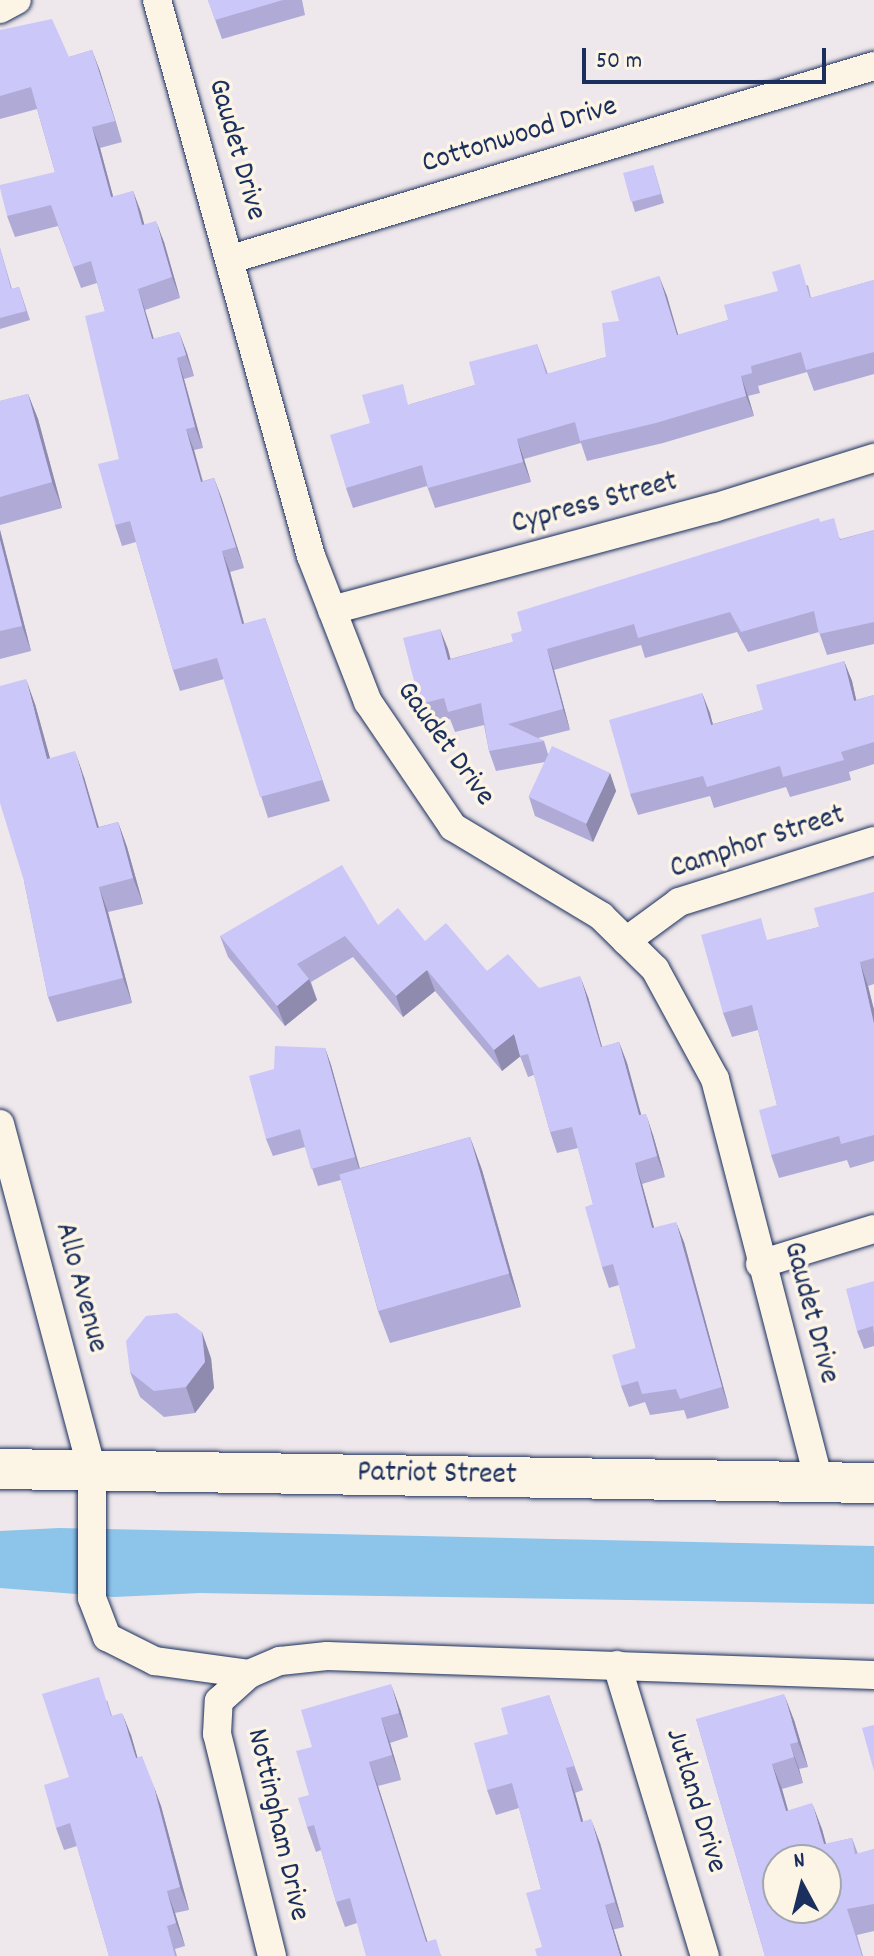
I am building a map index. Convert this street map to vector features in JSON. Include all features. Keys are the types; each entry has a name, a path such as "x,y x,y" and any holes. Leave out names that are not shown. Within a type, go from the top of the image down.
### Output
{"main road":[{"name":"Patriot Street","path":"0,1469 874,1483"}],"street":[{"path":"0,9 17,0"},
{"name":"Gaudet Drive","path":"157,0 311,556 368,702 453,827 601,916 655,969 715,1079 760,1264 819,1482"},
{"name":"Cottonwood Drive","path":"231,259 874,66"},
{"name":"Cypress Street","path":"332,610 714,508 874,458"},
{"name":"Camphor Street","path":"626,941 679,902 874,841"},
{"name":"Allo Avenue","path":"0,1124 92,1469 92,1598 107,1637 155,1661 249,1674"},
{"path":"760,1264 874,1229"},
{"path":"249,1674 280,1661 327,1656 874,1675"},
{"name":"Jutland Drive","path":"617,1665 705,1956"},
{"name":"Nottingham Drive","path":"249,1674 219,1701 217,1734 272,1956"}],"water":[{"path":"59,1528 874,1546 874,1604 200,1593 114,1597 0,1588 0,1531"}],"building":[{"path":"208,0 283,0 215,20"},
{"path":"52,19 69,57 92,50 115,121 92,127 111,197 133,191 142,225 156,221 172,277 138,289 152,339 179,332 186,355 177,358 195,427 186,429 201,482 214,478 236,547 222,551 242,624 265,618 322,780 260,797 217,658 173,670 130,521 115,525 98,464 119,459 85,316 105,311 91,261 73,267 51,205 7,216 0,188 0,185 55,172 31,87 0,96 0,30"},
{"path":"653,165 661,194 631,202 623,173"},
{"path":"0,248 11,289 19,287 26,311 0,318"},
{"path":"800,264 810,298 874,280 874,352 806,370 801,352 751,366 752,373 741,376 746,396 656,423 580,441 575,422 517,439 523,462 428,488 422,465 346,488 330,435 370,423 362,395 403,384 408,405 475,385 469,362 537,344 546,374 606,357 602,323 619,321 611,291 659,276 677,335 728,320 724,305 778,291 772,272"},
{"path":"28,394 52,482 0,497 0,401"},
{"path":"819,518 820,522 834,518 840,540 874,530 874,622 819,634 814,611 741,632 730,612 638,638 634,624 547,649 563,709 508,724 544,741 489,751 481,703 448,712 444,698 420,704 403,638 440,629 448,660 513,642 511,634 522,631 517,612"},
{"path":"0,540 22,626 0,631"},
{"path":"844,661 854,701 874,695 874,742 841,752 844,760 783,777 780,766 707,787 703,776 630,794 609,720 702,693 711,725 763,710 756,685"},
{"path":"26,679 47,759 75,751 97,828 118,822 133,878 99,887 123,978 48,997 24,881 0,803 0,686"},
{"path":"552,746 610,773 586,824 528,797"},
{"path":"342,865 378,925 398,908 425,941 446,923 487,971 508,954 539,988 580,976 601,1047 619,1042 639,1115 646,1114 657,1156 635,1163 652,1228 676,1222 722,1387 680,1399 676,1389 642,1394 638,1381 621,1386 612,1355 636,1348 613,1264 602,1267 585,1207 593,1204 572,1127 550,1132 528,1054 520,1056 514,1034 494,1050 427,970 396,996 345,936 297,964 309,979 277,1006 220,936"},
{"path":"874,892 874,958 860,962 874,1024 874,1135 841,1144 839,1136 771,1155 759,1110 777,1105 752,1005 723,1013 701,935 761,918 767,940 819,927 814,908"},
{"path":"275,1046 325,1048 355,1157 311,1169 300,1129 266,1139 249,1076 274,1069"},
{"path":"470,1137 509,1273 378,1311 339,1174"},
{"path":"874,1281 874,1335 873,1326 857,1331 846,1289"},
{"path":"177,1313 202,1332 205,1362 186,1387 154,1391 130,1372 126,1341 146,1316"},
{"path":"99,1677 111,1716 122,1713 136,1758 142,1756 153,1784 180,1887 167,1891 176,1923 167,1926 175,1956 109,1956 70,1823 56,1828 44,1785 69,1777 42,1694"},
{"path":"391,1684 399,1713 381,1718 392,1755 369,1762 426,1942 436,1939 441,1956 366,1956 350,1898 336,1902 314,1825 307,1827 298,1798 309,1795 296,1751 312,1747 301,1710"},
{"path":"784,1694 798,1742 790,1744 794,1757 772,1764 786,1811 812,1803 824,1844 852,1838 855,1854 874,1849 874,1904 847,1909 862,1956 765,1956 696,1719"},
{"path":"549,1695 574,1766 566,1768 581,1822 591,1819 615,1902 605,1905 620,1956 537,1956 535,1949 542,1947 526,1893 541,1889 512,1783 487,1790 474,1743 508,1734 501,1708"},
{"path":"874,1725 874,1771 862,1728"}]}
